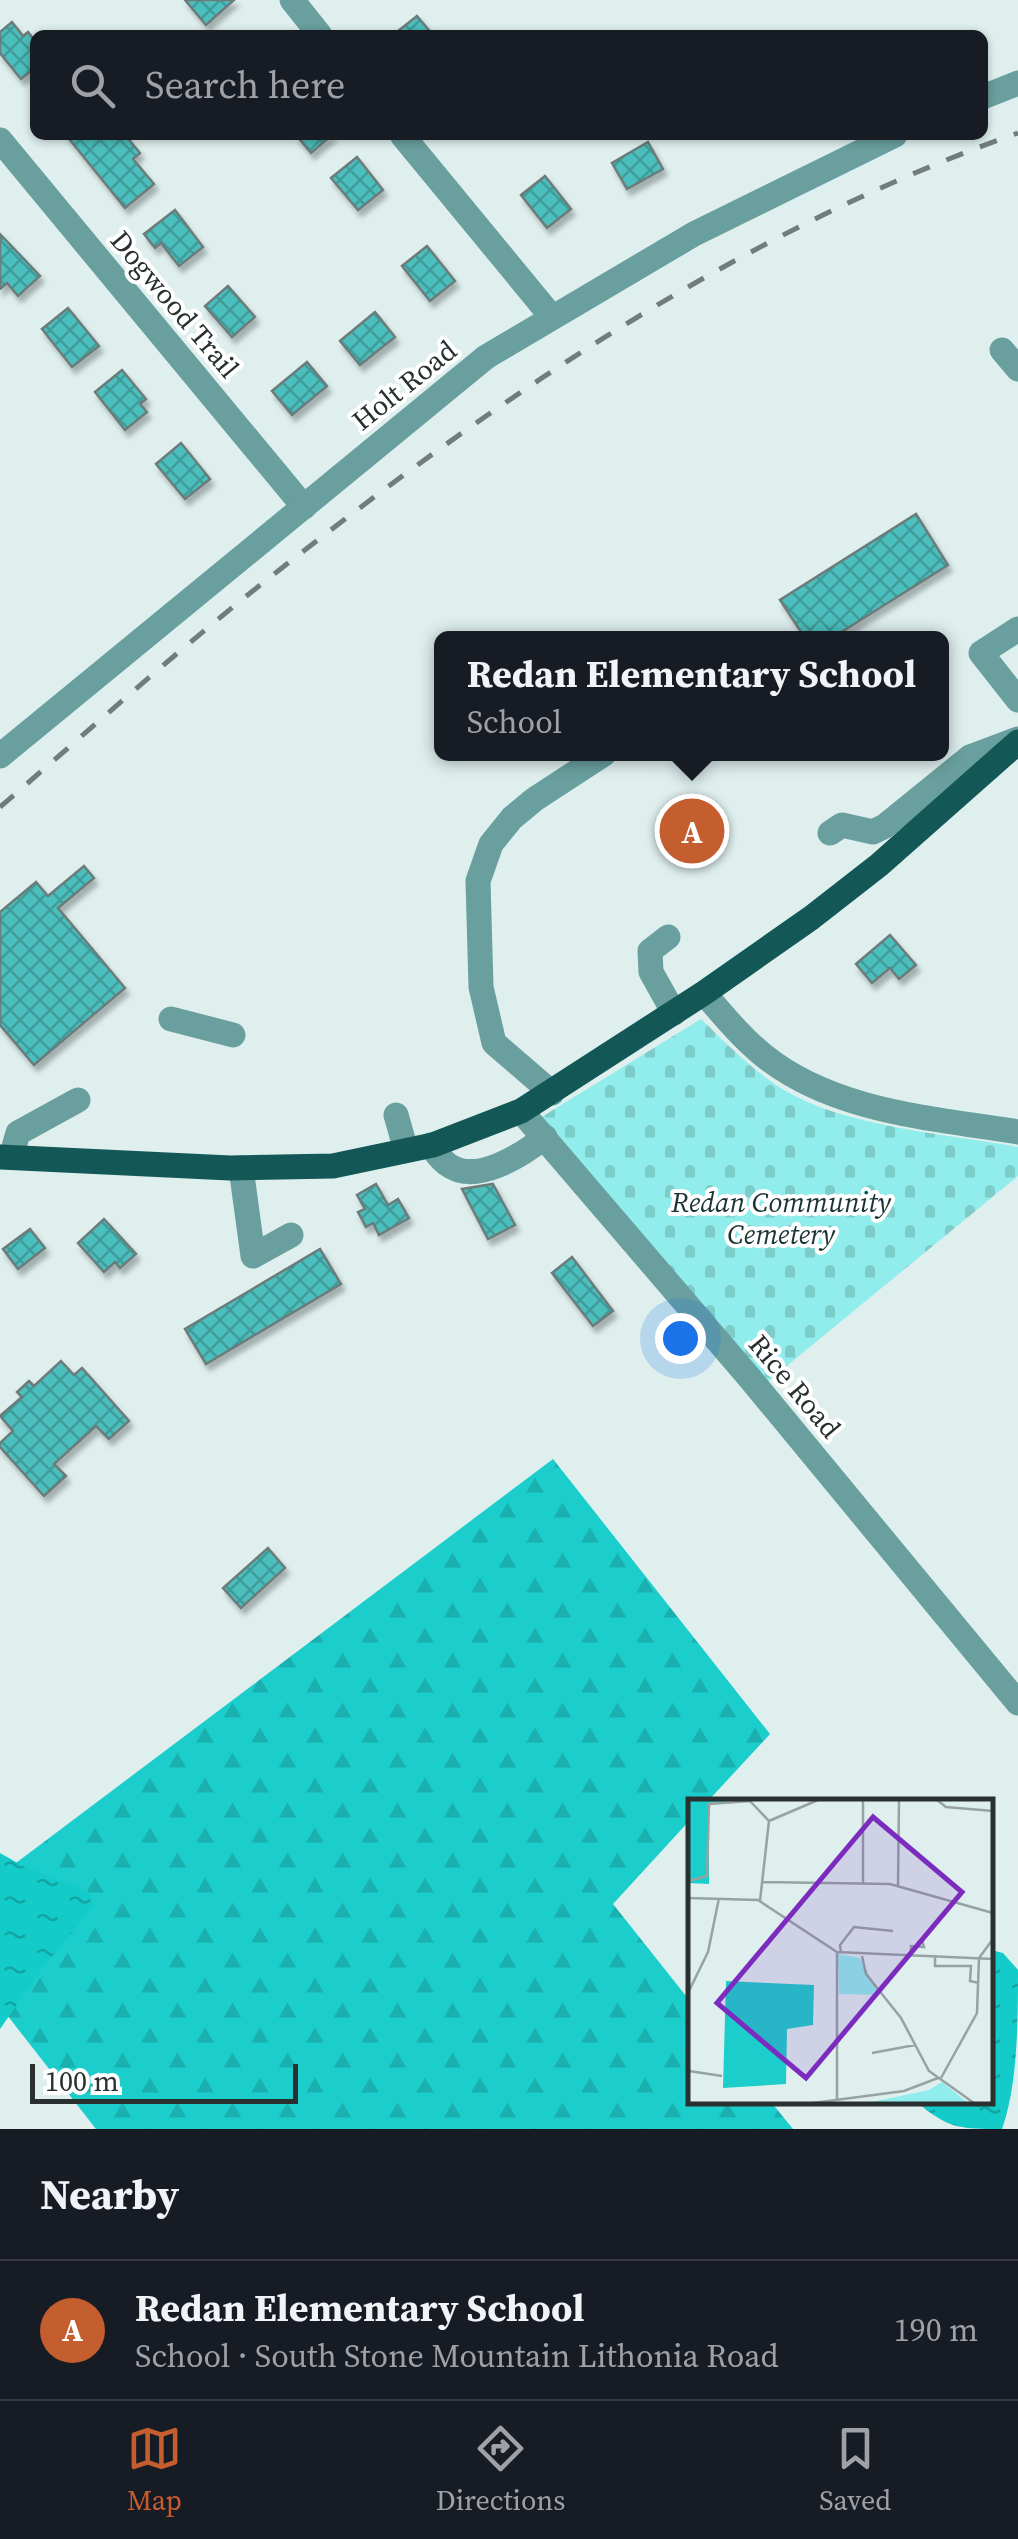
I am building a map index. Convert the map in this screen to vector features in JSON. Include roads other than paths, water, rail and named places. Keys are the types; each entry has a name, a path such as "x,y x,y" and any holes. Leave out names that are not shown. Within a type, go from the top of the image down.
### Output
{"main road":[{"path":"7,1142 241,1168 333,1166 418,1148 521,1111 674,1013 811,918 879,865 1018,741"}],"street":[{"path":"292,0 316,30"},
{"path":"988,95 1018,82"},
{"name":"Dogwood Trail","path":"0,140 304,506"},
{"path":"406,140 551,316"},
{"name":"Holt Road","path":"0,756 486,357 694,234 885,140"},
{"path":"1018,630 981,653 1018,700"},
{"path":"830,833 842,825 873,832 886,826 970,758 1018,741"},
{"path":"552,1093 494,1044 482,987 478,881 491,844 512,818 592,761"},
{"path":"668,936 650,951 651,972 674,1013"},
{"path":"704,993 765,1056 798,1078 838,1096 877,1108 1018,1132"},
{"path":"171,1019 233,1036"},
{"path":"7,1142 78,1100"},
{"name":"Rice Road","path":"521,1111 748,1376 1018,1703"},
{"path":"396,1115 418,1148 449,1166 471,1171 495,1166 544,1137"},
{"path":"241,1168 253,1256 291,1235"}],"water":[{"path":"0,1853 88,1891 94,1906 44,1966 0,2029"},
{"path":"993,1950 1003,1953 1018,1970 1016,2051 1002,2129 965,2128 938,2118 920,2104 993,2104"}],"railway":[{"path":"0,807 278,571 450,441 539,380 723,267 819,217 917,172 1018,133"}],"place":[{"name":"Redan Elementary School","path":"692,831"}],"park label":[{"name":"Redan Community Cemetery","path":"781,1218"}]}
